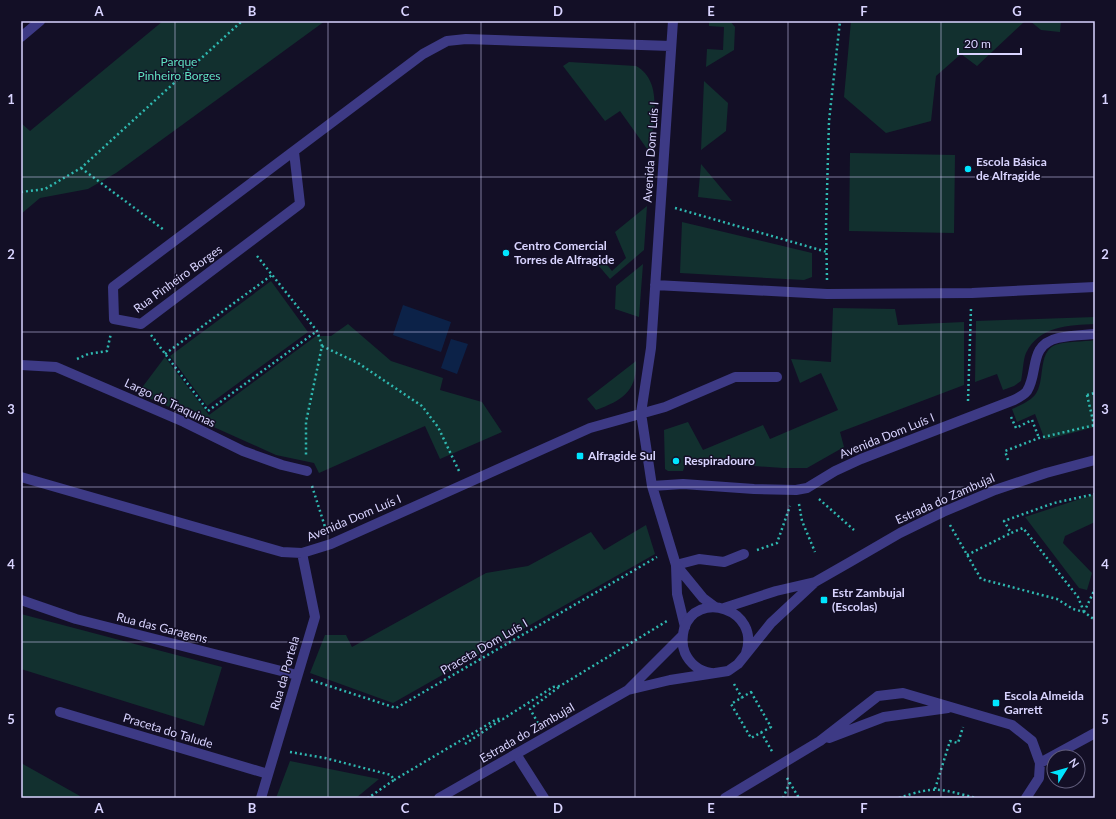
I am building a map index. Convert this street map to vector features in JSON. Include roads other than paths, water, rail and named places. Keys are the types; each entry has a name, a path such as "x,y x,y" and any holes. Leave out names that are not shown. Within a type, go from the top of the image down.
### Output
{"street":[{"path":"21,37 40,21"},
{"name":"Avenida Dom Luís I","path":"673,21 651,348 642,413 652,486 676,565 677,594 684,631"},
{"name":"Rua Pinheiro Borges","path":"294,152 300,204 142,323 114,319 113,287 423,54 447,41 466,39 671,46"},
{"path":"655,285 827,294 972,294 1095,287"},
{"name":"Avenida Dom Luís I","path":"652,486 683,484 754,489 796,490 807,488 835,471 861,459 1006,403 1026,393 1032,381 1035,357 1044,345 1056,338 1095,334"},
{"name":"Largo do Traquinas","path":"21,365 56,367 184,422 242,451 307,472"},
{"name":"Avenida Dom Luís I","path":"21,477 282,552 302,553 331,544 590,428 664,407 735,378 777,377"},
{"name":"Estrada do Zambujal","path":"439,798 628,690 670,680 728,671 742,659 771,623 815,582 900,533 943,512 995,490 1046,473 1095,460"},
{"name":"Rua da Portela","path":"261,798 315,617 302,553"},
{"path":"676,565 699,559 724,562 744,554"},
{"name":"Avenida Dom Luís I","path":"676,565 703,598 720,608"},
{"name":"Estrada do Zambujal","path":"628,690 684,631 696,613 705,608 720,608 776,591 815,582"},
{"name":"Rua das Garagens","path":"21,600 76,619 297,676"},
{"path":"720,608 739,618 744,625 748,642 742,659"},
{"path":"684,631 682,645 690,662 697,668 715,673"},
{"path":"725,798 820,741 878,696 903,693 1012,725 1032,740 1040,763 1039,778 1026,798"},
{"path":"820,741 884,717 952,707"},
{"name":"Praceta do Talude","path":"60,712 268,774"},
{"path":"1040,763 1095,733"},
{"path":"516,754 544,798"}],"water":[{"path":"403,305 451,322 441,352 393,335"},
{"path":"451,339 468,344 457,374 441,368"}],"place":[{"name":"Escola Básica de Alfragide","path":"968,169"},
{"name":"Centro Comercial Torres de Alfragide","path":"506,253"},
{"name":"Alfragide Sul","path":"580,456"},
{"name":"Respiradouro","path":"676,461"},
{"name":"Estr Zambujal (Escolas)","path":"824,600"},
{"name":"Escola Almeida Garrett","path":"996,703"}],"park label":[{"name":"Parque Pinheiro Borges","path":"179,69"}]}
